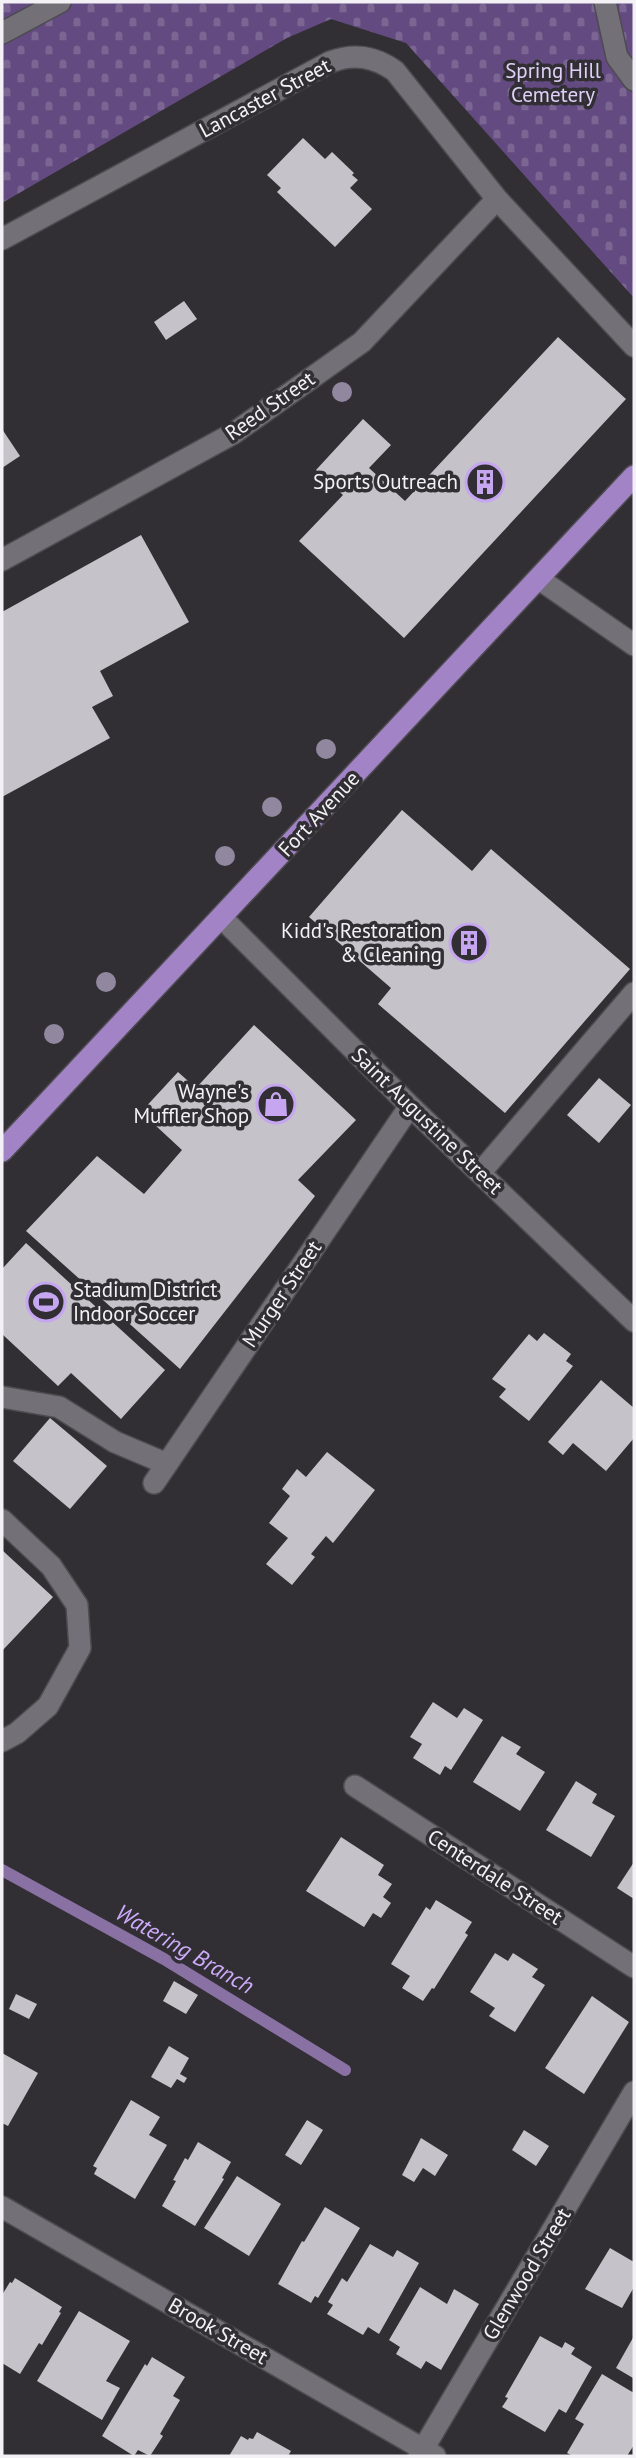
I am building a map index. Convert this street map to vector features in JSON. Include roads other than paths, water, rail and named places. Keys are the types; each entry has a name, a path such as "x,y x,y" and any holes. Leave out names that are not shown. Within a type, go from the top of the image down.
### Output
{"main road":[{"name":"Fort Avenue","path":"2,1151 634,476"}],"street":[{"path":"2,33 60,2"},
{"path":"605,2 617,57 634,80"},
{"name":"Lancaster Street","path":"2,239 330,62 356,56 383,62 395,71 497,200 634,346"},
{"name":"Reed Street","path":"2,560 234,433 362,342 497,200"},
{"path":"539,579 634,645"},
{"name":"Saint Augustine Street","path":"222,918 410,1106 634,1321"},
{"path":"480,1173 634,993"},
{"name":"Murger Street","path":"155,1483 410,1106"},
{"path":"2,1398 60,1407 115,1443 167,1464"},
{"path":"2,1520 51,1566 77,1605 80,1648 48,1706 2,1741"},
{"name":"Centerdale Street","path":"355,1786 634,1968"},
{"name":"Glenwood Street","path":"426,2454 634,2092"},
{"name":"Brook Street","path":"2,2207 426,2454"}],"waterway":[{"name":"Watering Branch","path":"2,1870 164,1959 345,2070"}],"place":[{"name":"Sports Outreach","path":"485,482"},
{"name":"Kidd's Restoration & Cleaning","path":"469,943"},
{"name":"Wayne's Muffler Shop","path":"276,1104"},
{"name":"Stadium District Indoor Soccer","path":"46,1302"}],"park label":[{"name":"Spring Hill Cemetery","path":"553,83"}]}
